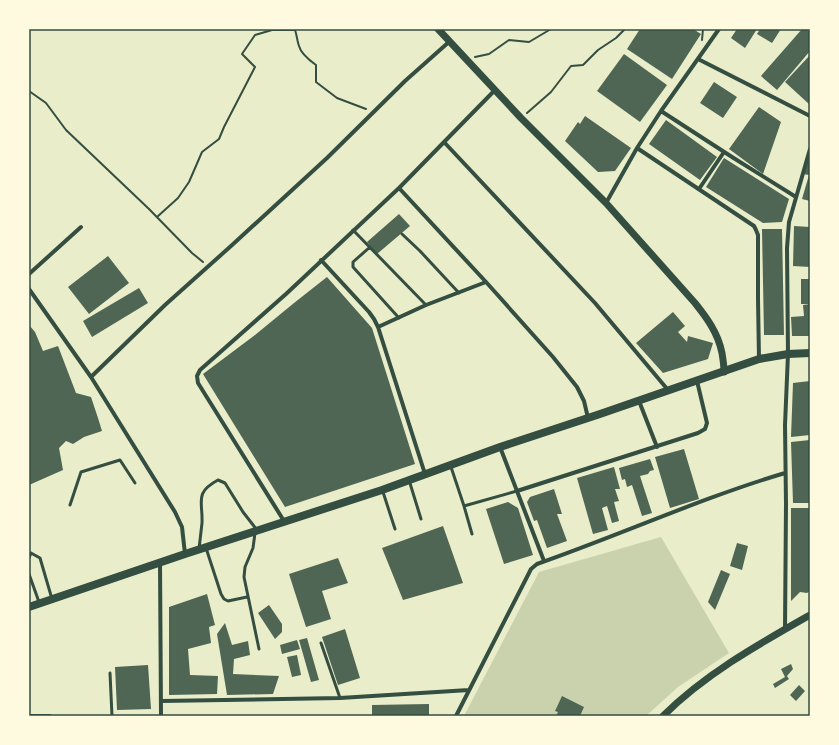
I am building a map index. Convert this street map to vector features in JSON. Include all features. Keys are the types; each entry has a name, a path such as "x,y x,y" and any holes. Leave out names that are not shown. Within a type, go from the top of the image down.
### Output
{"main road":[{"path":"29,607 202,548 382,490 500,447 759,359 788,354 810,353"}],"street":[{"path":"438,29 521,118 606,203 695,303 717,335 722,353 724,372"},
{"path":"606,203 637,148 661,111 719,29"},
{"path":"91,377 165,305 327,158 405,81 450,41"},
{"path":"698,59 810,115"},
{"path":"284,522 198,383 197,376 200,370 286,294 399,188 495,90"},
{"path":"661,111 796,197"},
{"path":"444,142 595,303 668,390"},
{"path":"637,148 754,226 758,236 759,359"},
{"path":"785,629 785,425 788,354 787,248 789,222 810,149"},
{"path":"699,189 724,152"},
{"path":"399,188 553,357 577,387 584,401 588,418"},
{"path":"29,274 82,227"},
{"path":"321,260 369,312 378,326 425,474"},
{"path":"378,326 426,305 486,282"},
{"path":"29,289 91,377 175,512 182,527 185,554"},
{"path":"517,491 698,434 705,429 707,423 697,381"},
{"path":"639,400 657,447"},
{"path":"500,447 544,561"},
{"path":"456,716 531,569 537,564 757,481 786,473"},
{"path":"160,562 161,716"},
{"path":"663,716 704,681 739,657 810,615"},
{"path":"161,702 340,698 469,690"},
{"path":"29,716 50,716"}],"lane":[{"path":"353,230 426,305"},
{"path":"402,234 459,293"},
{"path":"370,248 353,262 352,267 399,318"},
{"path":"70,505 81,472 120,460 135,483"},
{"path":"450,465 472,534"},
{"path":"247,597 228,601 224,599 202,548 202,494 205,489 218,480 225,483 242,512 256,531 253,548 245,567 244,577 259,649"},
{"path":"410,480 421,519"},
{"path":"382,490 395,529"},
{"path":"464,506 517,491"},
{"path":"29,548 31,553 40,558 52,599"},
{"path":"29,558 31,553"},
{"path":"29,574 39,604"},
{"path":"322,643 340,698"},
{"path":"110,673 112,716"}],"path":[{"path":"157,218 178,198 189,182 202,152 219,140 255,66 242,54 255,35 272,30 294,29 299,47 305,56 316,65 316,82 337,98 364,107 373,113"},
{"path":"466,59 489,54 509,40 529,42 551,29"},
{"path":"521,118 551,92 571,66 583,65 598,50 616,38 624,29"},
{"path":"29,91 46,104 66,130 192,253 204,264 211,264"}],"green space":[{"path":"661,537 729,653 678,687 646,716 464,716 539,572"}],"building":[{"path":"640,29 693,29 701,34 672,79 627,49"},
{"path":"737,29 757,29 745,48 731,38"},
{"path":"760,29 781,29 772,43 757,34"},
{"path":"802,29 807,29 810,32 810,51 777,90 761,76"},
{"path":"624,54 667,85 640,122 597,91"},
{"path":"810,55 810,105 785,82"},
{"path":"714,82 737,97 723,118 700,103"},
{"path":"759,107 781,122 763,174 729,149"},
{"path":"585,116 631,148 615,171 598,172 565,141 578,122 580,124"},
{"path":"666,120 717,157 700,180 649,144"},
{"path":"810,153 810,201 802,199 809,175 803,174"},
{"path":"724,158 789,199 782,222 763,223 706,187"},
{"path":"399,214 410,226 377,254 367,242"},
{"path":"794,226 810,227 810,267 793,266"},
{"path":"762,229 782,229 784,335 764,335"},
{"path":"108,256 129,283 89,314 68,287"},
{"path":"327,277 372,328 415,464 285,507 203,374 255,335"},
{"path":"801,279 810,279 810,304 801,304"},
{"path":"139,288 148,303 92,337 83,321"},
{"path":"810,304 810,336 792,336 791,317 804,316 803,305"},
{"path":"673,312 685,326 678,332 687,342 688,336 713,343 708,359 663,373 636,343"},
{"path":"29,325 35,332 43,351 58,346 76,393 91,397 102,431 84,437 73,444 66,441 59,448 63,470 29,485"},
{"path":"810,381 810,435 791,437 793,383"},
{"path":"810,440 810,503 793,503 791,442"},
{"path":"684,449 699,499 670,508 655,457"},
{"path":"650,459 654,470 650,471 648,474 640,476 652,513 642,516 632,485 627,487 625,479 622,480 619,468"},
{"path":"614,467 620,489 615,489 619,501 614,502 619,521 612,523 607,506 602,508 608,530 593,534 577,478"},
{"path":"554,489 562,514 557,514 567,541 547,548 537,520 534,521 527,502 530,497"},
{"path":"508,502 518,508 533,555 504,564 486,509"},
{"path":"791,508 810,508 810,591 807,593 800,592 791,601"},
{"path":"443,526 463,583 403,600 382,548"},
{"path":"737,543 748,546 742,570 730,566"},
{"path":"338,558 348,583 322,591 331,619 306,627 289,574"},
{"path":"721,570 730,574 715,610 708,602"},
{"path":"207,594 215,625 209,627 211,643 188,649 190,675 218,676 217,694 169,695 169,607"},
{"path":"269,605 282,624 282,632 275,639 258,613"},
{"path":"225,623 232,645 248,641 250,655 234,659 233,674 279,676 273,694 227,695 217,634"},
{"path":"345,629 360,678 338,685 322,637"},
{"path":"307,638 319,680 311,682 299,640"},
{"path":"297,640 300,649 282,654 280,645"},
{"path":"297,655 301,675 292,677 287,657"},
{"path":"791,664 793,669 787,676 789,679 775,688 773,684 785,677 781,669"},
{"path":"148,665 151,709 117,710 115,667"},
{"path":"799,685 805,691 796,701 790,695"},
{"path":"562,696 584,707 580,716 556,716 558,712 555,711"},
{"path":"429,704 429,716 372,716 372,705"}]}
